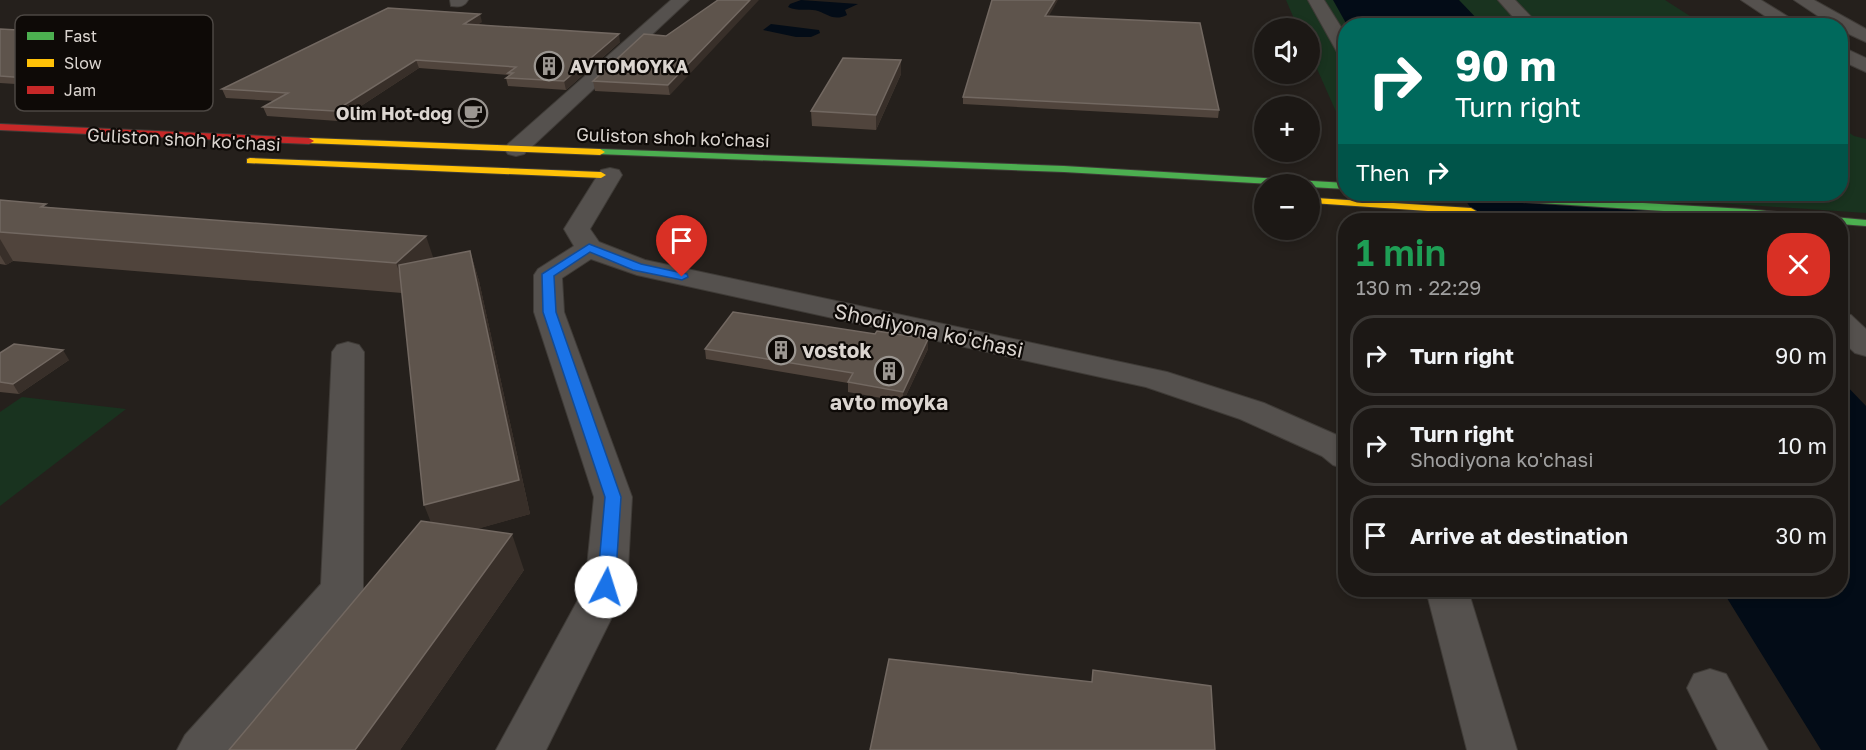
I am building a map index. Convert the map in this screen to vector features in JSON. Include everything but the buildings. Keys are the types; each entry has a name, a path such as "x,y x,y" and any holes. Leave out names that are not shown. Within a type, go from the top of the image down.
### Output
{"main road":[{"name":"Guliston shoh ko'chasi","path":"0,127 590,152 995,166 1338,185"},
{"name":"Guliston shoh ko'chasi","path":"238,160 482,172 616,175"},
{"path":"1562,201 1756,213"},
{"path":"1320,202 1481,212"},
{"path":"1848,222 1866,224"}],"street":[{"path":"516,148 681,0"},
{"path":"1316,0 1338,38"},
{"path":"1506,0 1523,18"},
{"path":"1749,0 1780,18"},
{"path":"1802,0 1833,18"},
{"path":"1848,27 1866,37"},
{"path":"1848,56 1866,66"},
{"path":"521,750 606,587 613,497 549,312 548,274 589,248 577,230 616,175"},
{"name":"Shodiyona ko'chasi","path":"589,248 637,267 1155,379 1252,411 1338,450"},
{"path":"1848,329 1866,346"},
{"path":"202,750 342,589 348,352"},
{"path":"1449,597 1492,750"},
{"path":"1710,688 1743,750"}],"green space":[{"path":"1286,0 1665,0 1693,18 1338,18 1338,116 1320,76 1320,18 1294,18"},
{"path":"1848,132 1866,139 1866,213 1688,201 1848,201"},
{"path":"22,397 126,409 0,506 0,412"}],"shaded area":[{"path":"801,0 858,4 845,10 847,15 842,17 788,7"},
{"path":"1333,0 1459,0 1476,18 1343,18"},
{"path":"771,24 819,30 820,33 811,37 796,37 763,30"},
{"path":"1466,201 1660,201 1672,213 1474,213"},
{"path":"1848,387 1866,406 1866,750 1821,750 1726,597 1848,597"}],"traffic: fast":[{"path":"600,152 1064,169 1338,186"},
{"path":"1562,201 1756,213"},
{"path":"1848,222 1866,223"}],"traffic: slow":[{"path":"309,141 600,152"},
{"path":"250,161 601,175"},
{"path":"1320,201 1471,211"}],"traffic: jam":[{"path":"0,127 309,141"}],"place":[{"name":"AVTOMOYKA","path":"549,66"},
{"name":"Olim Hot-dog","path":"473,113"},
{"name":"vostok","path":"781,350"},
{"name":"avto moyka","path":"889,371"}],"route":[{"path":"606,587 613,497 549,312 548,274 589,248 637,267 682,277"}]}
